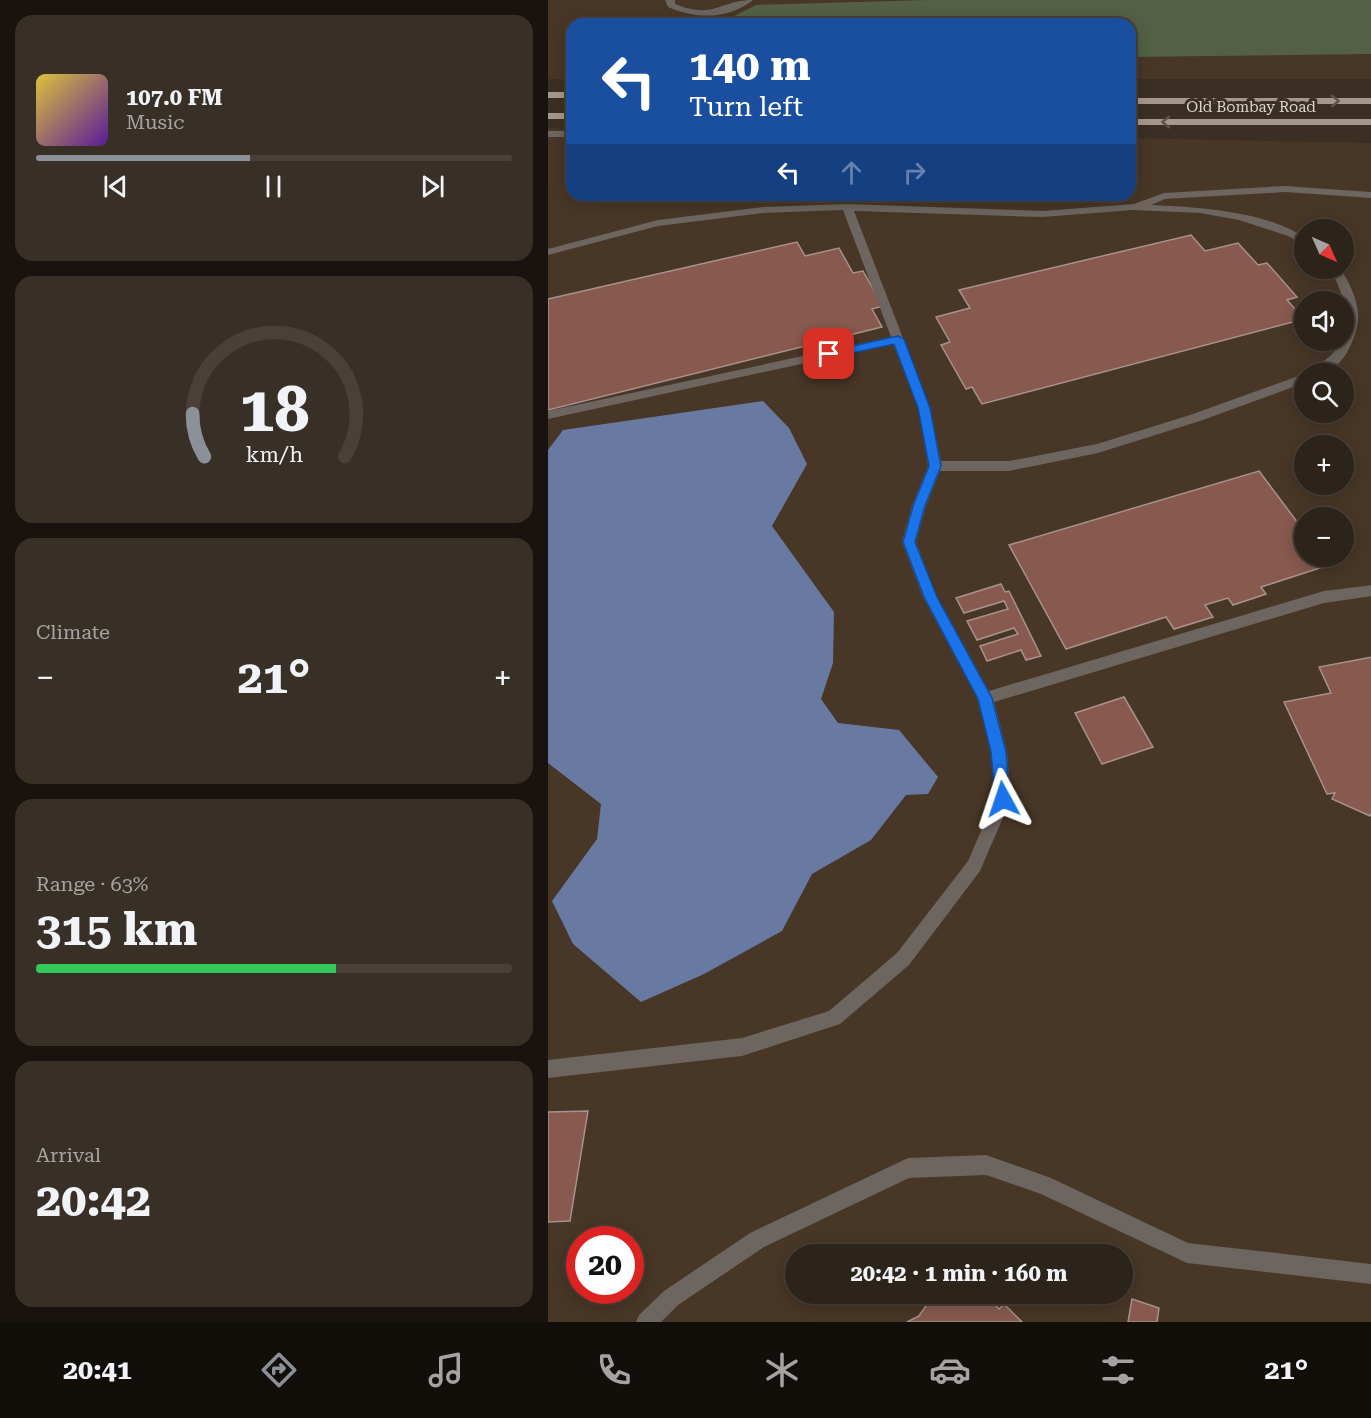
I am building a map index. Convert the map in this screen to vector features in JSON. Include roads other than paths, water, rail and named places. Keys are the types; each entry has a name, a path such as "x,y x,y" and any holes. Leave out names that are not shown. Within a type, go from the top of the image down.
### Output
{"main road":[{"path":"548,95 566,95"},
{"name":"Old Bombay Road","path":"1136,101 1372,101"},
{"path":"548,116 566,116"},
{"name":"Old Bombay Road","path":"1136,122 1372,122"}],"lane":[{"path":"670,0 671,5 688,13 725,12 748,0"},
{"path":"722,18 725,12"},
{"path":"687,18 688,13"},
{"path":"548,134 566,134"},
{"path":"1133,207 1164,196 1285,189 1372,195"},
{"path":"916,208 917,201"},
{"path":"548,1069 742,1047 833,1018 903,959 974,866 1003,799 999,752 985,698 930,597 909,542 919,506 935,466 924,408 847,207"},
{"path":"548,252 669,222 763,210 847,207 1043,214 1133,207 1200,210 1241,217 1294,235"},
{"path":"1329,363 1350,339 1354,311 1339,279"},
{"path":"548,415 898,339"},
{"path":"935,466 1009,466 1098,448 1195,418 1294,382"},
{"path":"985,698 1324,597 1372,590"},
{"path":"646,1322 671,1298 757,1240 908,1168 986,1165 1044,1185 1187,1253 1372,1274"}],"water":[{"path":"763,401 789,428 807,464 772,526 834,612 833,663 821,699 838,723 899,730 938,777 928,794 906,795 871,840 812,874 782,931 704,974 641,1002 573,944 552,901 597,839 601,804 548,763 548,450 563,430"}]}
